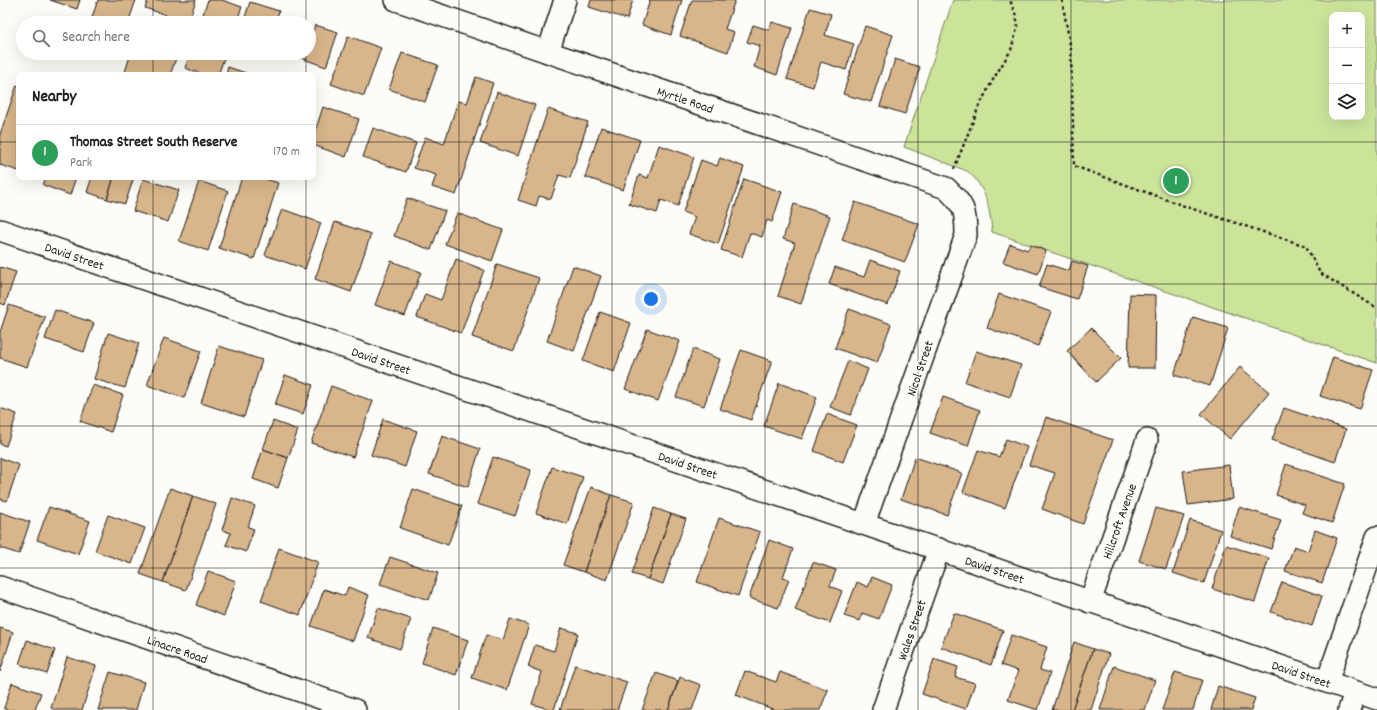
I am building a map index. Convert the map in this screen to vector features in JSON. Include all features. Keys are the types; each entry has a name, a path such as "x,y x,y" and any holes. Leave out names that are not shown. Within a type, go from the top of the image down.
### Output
{"street":[{"name":"Myrtle Road","path":"396,0 946,188 958,199 964,212"},
{"path":"548,52 565,0"},
{"name":"Nicol Street","path":"864,524 966,235 964,212"},
{"name":"David Street","path":"0,230 1327,682 1352,701 1377,699"},
{"name":"Hillcroft Avenue","path":"1090,602 1147,440"},
{"path":"1327,682 1377,537"},
{"name":"Wales Street","path":"883,710 939,549"},
{"name":"Linacre Road","path":"0,587 355,710"}],"path":[{"path":"946,188 979,106 1011,50 1018,25 1010,0"},
{"path":"1062,0 1071,50 1074,166 1306,246 1320,273 1377,308"}],"green space":[{"path":"953,0 1377,0 1377,363 992,232 986,198 979,184 967,171 904,147"}],"building":[{"path":"50,0 80,0 77,9"},
{"path":"98,0 136,0 130,16 92,16"},
{"path":"148,0 196,0 190,16 166,16 145,8"},
{"path":"208,0 222,0 242,7 239,16 202,16"},
{"path":"591,0 633,0 627,19 589,7"},
{"path":"650,0 682,0 671,35 642,25"},
{"path":"692,0 735,0 725,29 734,32 728,52 680,36"},
{"path":"250,2 279,11 277,16 245,16"},
{"path":"810,8 831,14 825,35 854,44 846,70 821,62 813,87 787,79"},
{"path":"772,22 792,28 777,75 754,67 760,46 747,42 753,25 769,30"},
{"path":"316,25 338,32 326,67 307,60 316,60"},
{"path":"865,26 893,35 871,102 843,94"},
{"path":"348,36 381,48 364,96 331,84"},
{"path":"402,53 438,65 425,102 389,89"},
{"path":"895,59 920,67 905,114 880,106"},
{"path":"129,60 175,60 171,72 125,72"},
{"path":"188,60 223,60 219,72 196,72 185,68"},
{"path":"228,67 243,72 227,72"},
{"path":"476,77 493,83 456,195 432,187 436,175 414,168 425,137 444,144 458,101 467,103"},
{"path":"16,88 16,170 0,165 0,134"},
{"path":"497,92 535,105 518,156 480,143"},
{"path":"323,107 359,119 346,157 316,146 316,129"},
{"path":"548,109 588,122 570,178 559,175 551,199 539,196 536,206 518,200"},
{"path":"601,127 640,140 623,190 585,177"},
{"path":"373,128 416,143 406,172 363,157"},
{"path":"659,145 694,157 678,206 661,200 657,213 629,204 639,175 648,178"},
{"path":"720,158 744,167 718,244 689,234 695,217 683,212 701,160 717,166"},
{"path":"744,179 782,192 772,222 767,220 762,237 750,233 742,257 721,250"},
{"path":"45,180 75,180 70,195 43,185"},
{"path":"91,180 113,180 107,199 87,192"},
{"path":"113,180 133,180 125,204 107,199"},
{"path":"143,180 179,190 168,222 133,211"},
{"path":"241,180 269,180 278,183 254,259 219,248"},
{"path":"199,181 228,191 208,251 179,241"},
{"path":"407,198 445,211 431,250 394,236"},
{"path":"855,202 919,224 905,262 842,240"},
{"path":"794,204 830,216 801,304 778,296 795,243 783,239"},
{"path":"282,209 321,223 305,269 265,255"},
{"path":"457,213 503,230 492,261 445,244"},
{"path":"335,222 371,234 351,292 315,279"},
{"path":"1010,244 1028,250 1030,245 1046,251 1038,274 1003,262"},
{"path":"456,259 484,270 461,333 417,317 425,294 441,300"},
{"path":"870,260 900,271 888,305 829,284 835,267 864,277"},
{"path":"391,261 421,272 405,316 375,305"},
{"path":"1072,261 1088,266 1077,299 1039,287 1047,264 1069,271"},
{"path":"497,264 539,278 514,351 472,337"},
{"path":"573,266 601,276 574,351 547,341"},
{"path":"0,267 16,272 5,305 0,303"},
{"path":"999,294 1051,312 1038,346 987,328"},
{"path":"1130,294 1156,295 1155,368 1128,368"},
{"path":"9,305 45,317 27,367 0,358 0,332"},
{"path":"849,309 891,324 877,363 835,348"},
{"path":"55,310 94,323 84,352 45,339"},
{"path":"600,312 631,323 614,372 583,361"},
{"path":"1193,317 1228,328 1210,386 1174,375"},
{"path":"1091,328 1121,358 1096,382 1067,351"},
{"path":"647,329 680,341 658,401 625,389"},
{"path":"108,333 139,343 125,388 94,379"},
{"path":"164,338 201,351 184,398 147,385"},
{"path":"219,346 262,360 244,417 201,403"},
{"path":"693,349 720,359 704,406 676,397"},
{"path":"741,350 772,361 751,420 720,409"},
{"path":"976,351 1021,365 1010,397 965,382"},
{"path":"1333,357 1373,370 1360,409 1320,396"},
{"path":"848,361 868,369 851,415 830,407"},
{"path":"1240,367 1269,392 1230,439 1201,414"},
{"path":"285,375 313,385 303,414 275,405"},
{"path":"779,383 817,397 802,439 764,426"},
{"path":"93,385 123,395 111,432 80,421"},
{"path":"331,386 373,401 353,457 311,443"},
{"path":"943,397 980,410 968,446 930,433"},
{"path":"0,408 17,414 6,446 0,444"},
{"path":"1284,408 1346,429 1335,462 1272,440"},
{"path":"827,414 857,425 843,462 814,451"},
{"path":"1046,417 1113,440 1083,524 1042,509 1055,473 1029,465"},
{"path":"383,419 417,431 405,467 371,455"},
{"path":"273,421 298,430 288,458 263,449"},
{"path":"442,436 480,449 468,487 429,474"},
{"path":"1006,439 1027,447 1005,508 963,492 978,450 999,457"},
{"path":"263,449 288,458 278,488 253,479"},
{"path":"493,457 531,470 515,516 477,504"},
{"path":"915,457 962,473 947,515 901,499"},
{"path":"0,458 19,465 7,501 0,499"},
{"path":"1286,464 1345,484 1332,523 1302,513 1305,505 1276,495"},
{"path":"1229,465 1233,499 1188,505 1183,471"},
{"path":"552,467 583,477 567,524 536,513"},
{"path":"591,487 611,495 584,572 563,565"},
{"path":"170,488 193,496 163,582 140,574"},
{"path":"413,489 462,506 448,545 400,528"},
{"path":"611,495 634,502 607,580 584,572"},
{"path":"193,496 216,504 186,590 163,582"},
{"path":"232,498 255,506 248,527 254,529 246,552 226,545 231,533 222,530"},
{"path":"49,507 90,521 78,554 37,540"},
{"path":"1239,507 1281,520 1271,549 1230,536"},
{"path":"654,508 671,514 648,579 632,574"},
{"path":"1156,508 1184,516 1166,569 1139,561"},
{"path":"0,512 30,522 19,554 0,548"},
{"path":"671,514 686,519 663,584 648,579"},
{"path":"108,515 145,528 132,564 95,551"},
{"path":"719,518 760,532 738,596 697,582"},
{"path":"1190,520 1221,530 1204,583 1173,573"},
{"path":"1315,530 1337,538 1322,583 1285,571 1294,546 1308,551"},
{"path":"769,540 793,549 783,577 789,579 778,608 749,598"},
{"path":"1226,545 1269,558 1255,602 1212,589"},
{"path":"279,548 318,562 300,615 261,601"},
{"path":"390,557 438,573 429,600 380,584"},
{"path":"813,562 836,570 830,586 842,591 830,623 795,610"},
{"path":"208,571 236,581 224,616 196,605"},
{"path":"872,577 892,585 879,619 862,613 860,621 844,616 857,582 868,587"},
{"path":"1282,582 1322,596 1312,626 1271,612"},
{"path":"348,587 369,595 353,641 311,626 324,589 345,596"},
{"path":"378,608 411,619 400,649 368,638"},
{"path":"954,613 1003,630 991,665 941,647"},
{"path":"510,619 529,625 507,690 472,678 486,635 503,640"},
{"path":"0,628 13,632 0,672"},
{"path":"433,628 468,640 456,675 422,663"},
{"path":"561,628 578,633 554,710 552,710 532,704 542,672 528,667 535,645 554,651"},
{"path":"1011,635 1047,647 1040,670 1050,673 1038,710 1008,700 1018,671 1001,665"},
{"path":"27,640 55,650 47,674 19,664"},
{"path":"1074,642 1093,649 1072,710 1052,710"},
{"path":"1093,649 1109,654 1091,710 1072,710"},
{"path":"67,657 96,666 82,710 56,710 51,708"},
{"path":"934,659 958,667 955,677 975,683 966,709 922,694"},
{"path":"575,665 627,682 617,710 560,710"},
{"path":"1114,666 1155,680 1145,710 1100,710"},
{"path":"745,671 776,682 780,672 828,690 820,710 775,710 736,695"},
{"path":"110,672 144,682 136,710 98,710"},
{"path":"1175,672 1202,680 1193,710 1162,710"},
{"path":"656,673 678,681 668,710 642,710"},
{"path":"680,677 701,685 692,710 668,710"},
{"path":"12,683 41,693 35,710 8,710 4,708"},
{"path":"1218,686 1255,698 1251,710 1211,710"}],"place":[{"name":"Thomas Street South Reserve","path":"1176,181"}]}
